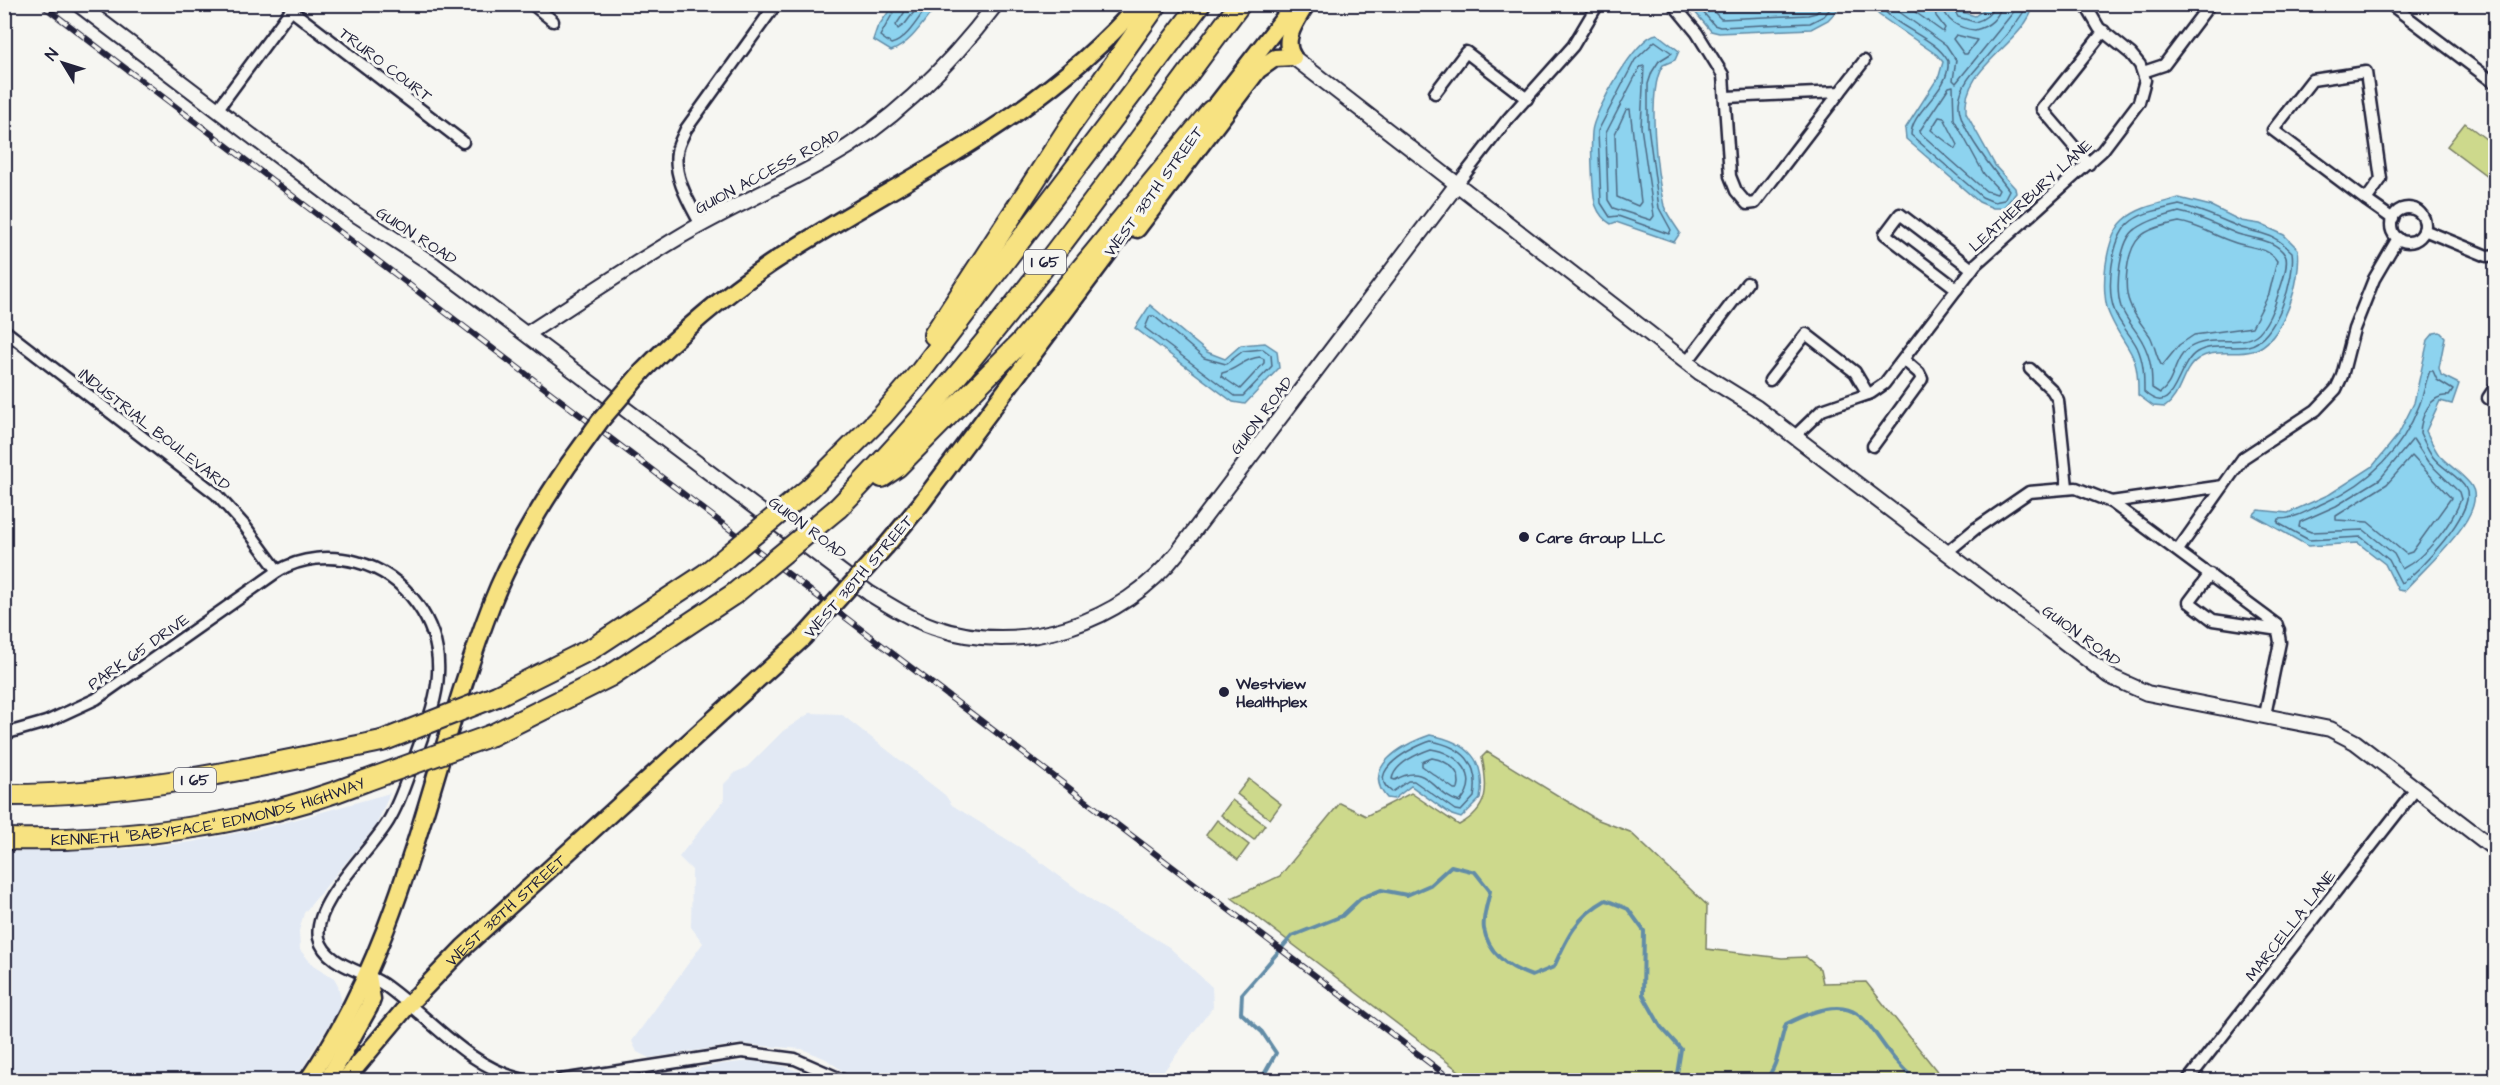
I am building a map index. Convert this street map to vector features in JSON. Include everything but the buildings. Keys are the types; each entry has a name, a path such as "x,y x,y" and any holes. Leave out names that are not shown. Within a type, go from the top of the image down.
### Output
{"highway":[{"path":"883,415 1070,126 1157,4"},
{"name":"KENNETH \"BABYFACE\" EDMONDS HIGHWAY","path":"4,795 82,794 177,783 382,741 497,696 593,648 707,573 811,487 883,415 943,342 1200,4"},
{"name":"KENNETH \"BABYFACE\" EDMONDS HIGHWAY","path":"4,839 119,835 203,824 317,800 492,735 610,676 734,594 837,508 902,442 958,376 1240,4"},
{"path":"837,508 897,467 1021,342 1211,111"}],"main road":[{"path":"308,1080 340,1031 368,976 406,875 463,684 492,603 531,524 569,464 600,421 642,372 683,332 745,282 787,254 993,131 1026,108 1091,53 1139,4"},
{"name":"WEST 38TH STREET","path":"345,1080 408,1005 528,886 803,638 886,546 920,505 1073,301 1211,111 1295,4"},
{"path":"1073,301 1122,249 1258,70 1275,58 1293,57 1289,49 1289,37 1306,4"},
{"path":"328,1080 369,1007 372,999 368,976"}],"street":[{"name":"GUION ROAD","path":"78,4 352,212 434,265 886,604 918,621 952,632 1003,638 1045,634 1080,624 1113,608 1148,585 1168,564 1458,183"},
{"path":"532,4 553,21"},
{"path":"701,225 685,194 678,171 677,151 686,129 776,4"},
{"name":"GUION ACCESS ROAD","path":"527,334 701,225 827,159 883,121 949,62 996,4"},
{"path":"1458,183 1507,120 1573,46 1598,4"},
{"path":"1673,4 1697,33 1725,81 1730,176 1736,191 1751,205 1864,61"},
{"path":"2085,4 2103,31 2134,56 2143,72 2164,65 2210,4"},
{"path":"2390,4 2496,84"},
{"path":"217,110 293,7"},
{"name":"TRURO COURT","path":"293,7 463,142"},
{"path":"2089,164 2042,109 2103,31"},
{"path":"1435,93 1467,52 1527,99"},
{"name":"GUION ROAD","path":"1293,57 1687,362 1757,408 2084,659 2118,682 2147,693 2330,729 2355,742 2496,850"},
{"name":"LEATHERBURY LANE","path":"1794,437 1822,410 1868,394 1884,384 1972,269 2102,151 2139,102 2144,87 2143,72"},
{"path":"2366,200 2381,179 2366,72 2312,80 2273,130 2366,200 2392,219"},
{"path":"1726,97 1840,92"},
{"path":"2412,208 2423,217 2424,230 2419,237 2411,241 2398,238 2392,230 2392,219 2399,211 2412,208"},
{"name":"LEATHERBURY LANE","path":"1957,289 1885,234 1900,214 1972,269"},
{"path":"2424,230 2487,256 2496,255"},
{"path":"2178,550 2243,458 2316,410 2336,389 2342,376 2354,328 2374,279 2398,238"},
{"path":"1687,362 1747,283"},
{"name":"INDUSTRIAL BOULEVARD","path":"4,330 216,494 244,525 278,571"},
{"path":"1770,380 1806,334 1855,372 1863,381 1868,394"},
{"path":"1873,446 1922,379 1919,373 1904,360"},
{"path":"2030,369 2052,390 2058,400 2067,487"},
{"path":"2492,400 2496,386"},
{"path":"2111,502 2223,486"},
{"path":"1946,553 2023,495 2067,487 2083,489 2111,502 2273,620 2279,630 2280,642 2265,715"},
{"path":"278,571 302,561 323,558 339,558 370,566 390,576 413,597 425,615 436,646 438,674 435,694 398,802 379,836 327,903 320,923 319,936 328,955 368,976 481,1064 505,1076 524,1080"},
{"name":"PARK 65 DRIVE","path":"4,734 46,722 96,699 278,571"},
{"path":"2210,574 2189,602 2213,620 2279,630"},
{"name":"MARCELLA LANE","path":"2188,1080 2416,789"},
{"path":"561,1080 742,1052 795,1059 843,1080"}],"shaded area":[{"path":"810,713 841,714 945,795 952,805 1024,850 1100,906 1169,947 1212,987 1213,1007 1157,1080 855,1080 826,1059 802,1049 740,1044 649,1058 637,1052 632,1041 703,943 691,927 692,870 679,857 724,800 724,784 736,772 746,768 783,731"},
{"path":"390,793 376,826 304,913 299,931 300,950 313,965 334,978 342,1004 295,1080 5,1080 5,852 123,849 192,842 272,826"},
{"path":"751,1061 783,1066 823,1080 639,1080 722,1064"}],"green space":[{"path":"2465,123 2495,146 2495,182 2447,146"},
{"path":"1487,752 1596,819 1630,832 1707,905 1706,949 1782,958 1806,957 1820,969 1823,983 1866,982 1944,1080 1471,1080 1232,898 1280,876 1340,803 1366,816 1411,793 1459,825 1477,811 1481,804 1486,787 1482,757"},
{"path":"1249,779 1281,804 1270,819 1237,794"},
{"path":"1232,800 1265,825 1254,840 1221,815"},
{"path":"1217,820 1249,845 1238,860 1206,835"}],"water":[{"path":"894,4 937,5 911,38 891,51 873,40 877,28"},
{"path":"1689,5 1842,5 1828,20 1811,29 1719,33 1711,31"},
{"path":"1870,5 1955,5 1962,12 1975,16 1990,5 2034,5 2028,19 2018,32 1982,69 1967,97 1966,113 1996,167 2015,188 2016,193 2003,208 1993,208 1979,202 1906,139 1905,129 1939,76 1943,62 1937,55 1879,15"},
{"path":"1657,34 1679,51 1675,60 1663,65 1658,77 1654,112 1658,174 1664,206 1680,233 1674,242 1616,222 1611,224 1604,219 1596,206 1592,170 1592,132 1600,109 1628,60 1649,38"},
{"path":"2179,198 2211,206 2241,221 2260,224 2284,235 2298,249 2297,276 2294,292 2282,323 2263,345 2252,351 2210,354 2198,359 2188,369 2171,402 2165,407 2153,406 2138,395 2134,359 2110,316 2105,294 2106,266 2112,239 2124,220 2143,209"},
{"path":"1150,305 1207,352 1225,359 1241,345 1265,343 1277,351 1279,368 1245,404 1233,402 1135,328"},
{"path":"2440,332 2445,337 2439,368 2441,375 2459,384 2452,404 2440,401 2426,431 2439,455 2470,484 2474,496 2472,510 2452,540 2404,591 2398,590 2385,564 2358,543 2308,546 2253,515 2258,510 2288,513 2330,494 2372,467 2398,435 2414,403 2428,340 2434,333"},
{"path":"1430,735 1454,742 1472,755 1477,763 1481,785 1480,799 1461,818 1452,815 1411,786 1394,799 1387,798 1380,787 1379,776 1389,758 1409,744"}],"waterway":[{"path":"1261,1080 1276,1053 1262,1032 1241,1013 1242,994 1292,936 1342,916 1361,898 1381,890 1407,895 1430,885 1451,866 1475,872 1490,891 1484,915 1484,929 1490,946 1501,959 1532,976 1554,967 1574,928 1596,906 1606,900 1628,909 1644,931 1643,995 1661,1027 1681,1049 1676,1080"},
{"path":"1765,1080 1776,1061 1786,1024 1815,1012 1836,1008 1852,1011 1864,1019 1899,1064 1916,1080"}],"railway":[{"path":"41,4 1452,1080"}],"place":[{"name":"Care Group LLC","path":"1524,537"},
{"name":"Westview Healthplex","path":"1224,692"}]}
